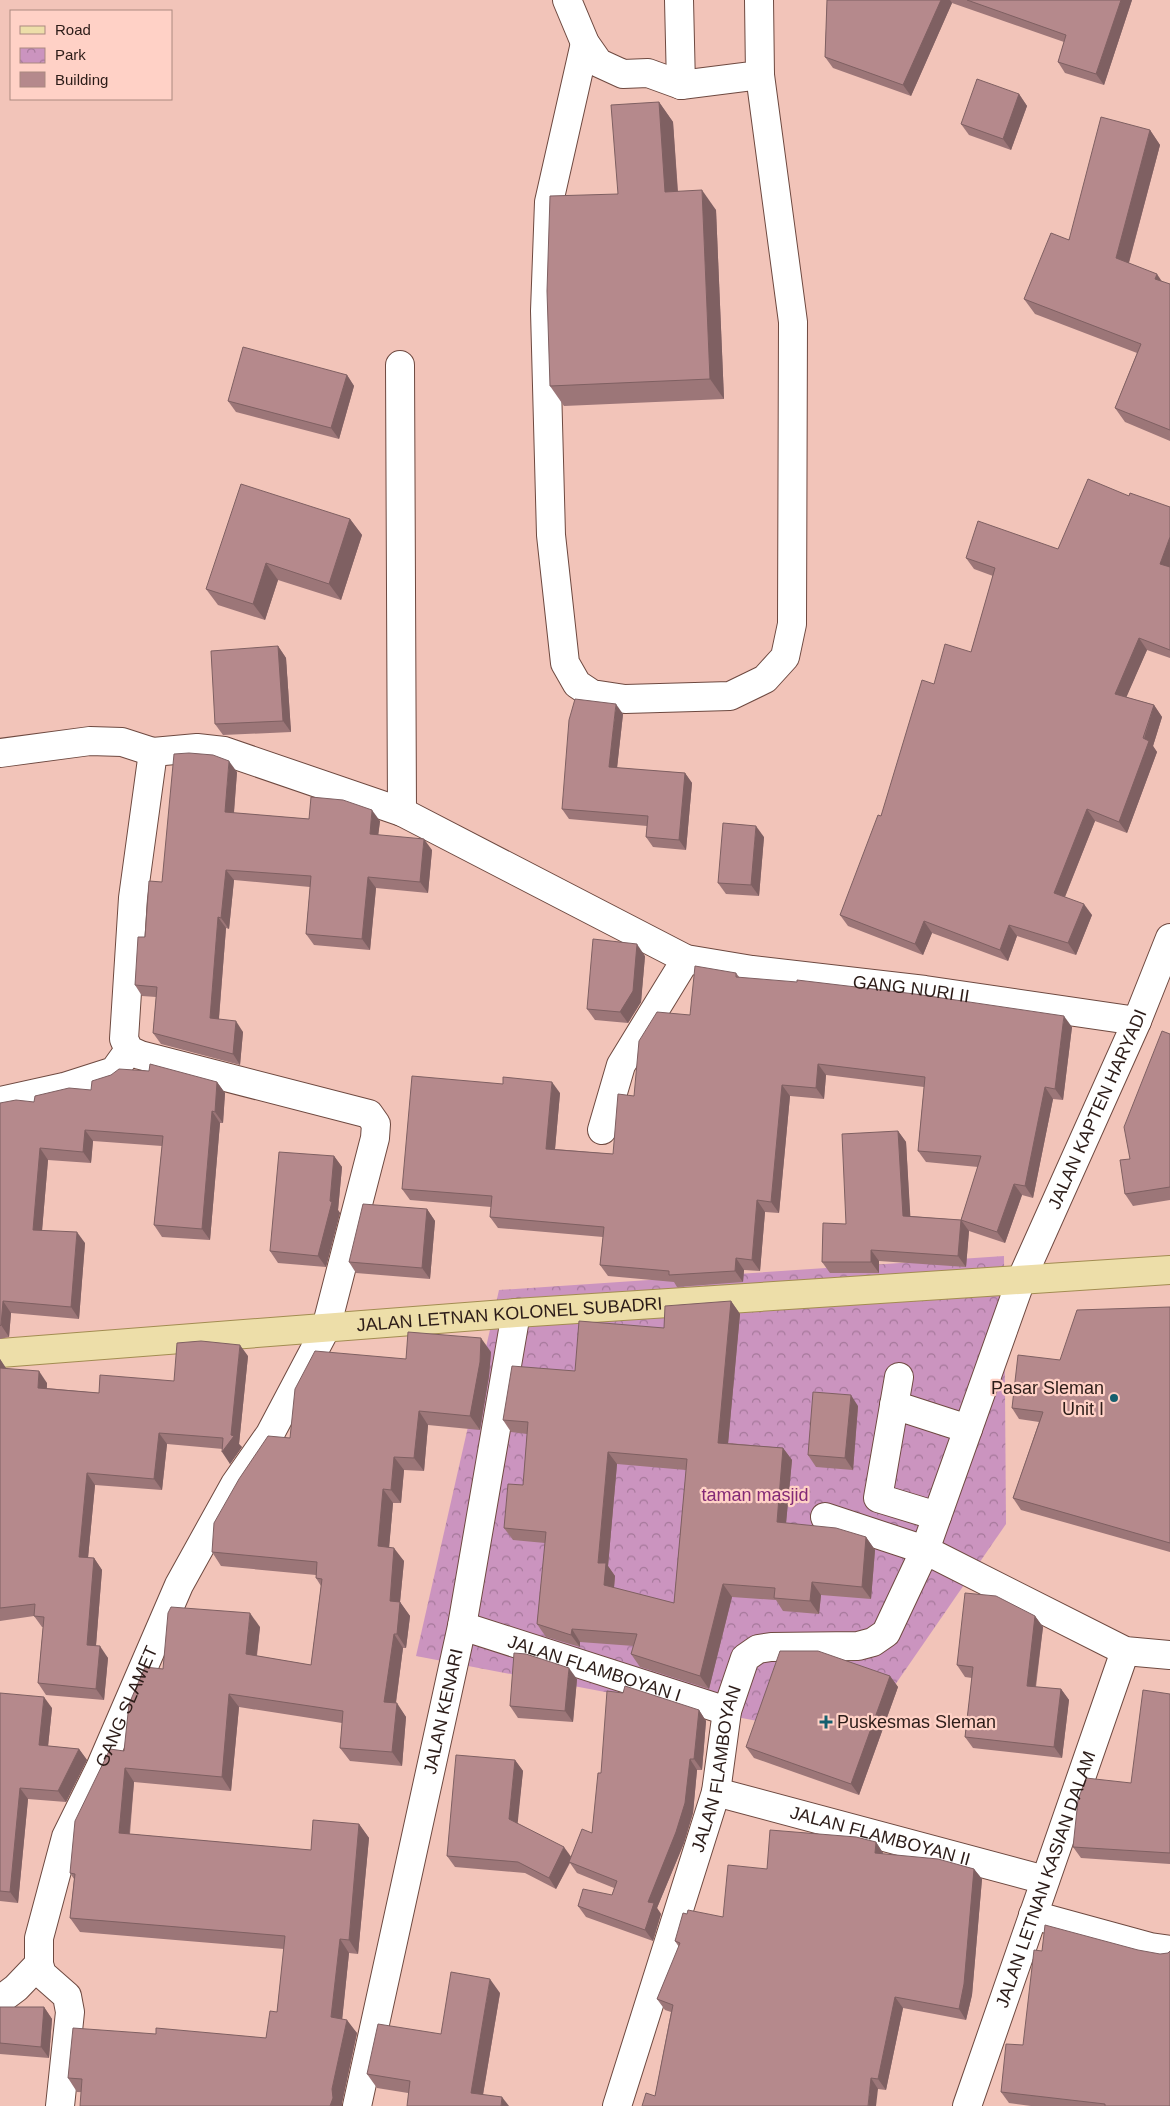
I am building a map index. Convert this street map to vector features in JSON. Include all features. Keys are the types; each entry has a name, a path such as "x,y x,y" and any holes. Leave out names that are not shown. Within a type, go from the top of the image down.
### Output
{"main road":[{"name":"JALAN LETNAN KOLONEL SUBADRI","path":"0,1353 516,1313 1170,1270"}],"street":[{"path":"567,0 584,42 599,63 623,74 648,73 680,85 760,75"},
{"path":"679,0 680,85"},
{"path":"584,42 550,202 545,312 551,535 565,663 577,684 592,694 625,699 730,696 765,679 785,657 792,624 793,322 760,75 760,0"},
{"path":"400,365 402,812"},
{"path":"0,753 90,741 122,742 154,752 133,898 124,1039 129,1050 114,1071 64,1087 0,1101"},
{"name":"GANG NURI II","path":"154,752 197,748 224,751 402,812 686,959 752,970 925,990 1137,1020"},
{"name":"JALAN KAPTEN HARYADI","path":"1021,1280 1137,1020 1170,938"},
{"path":"602,1130 620,1065 686,959"},
{"name":"GANG SLAMET","path":"39,1964 39,1938 66,1838 100,1768 179,1585 235,1484 270,1434 326,1328 375,1138 376,1124 369,1114 140,1055 129,1050"},
{"name":"JALAN FLAMBOYAN","path":"617,2106 716,1792 727,1711 745,1658 758,1649 771,1647 858,1646 873,1642 886,1634 925,1550 1021,1280"},
{"name":"JALAN KENARI","path":"357,2106 462,1626 516,1313"},
{"path":"899,1377 878,1498 936,1516"},
{"path":"894,1405 968,1429"},
{"path":"825,1516 925,1550 1125,1651 1170,1655"},
{"name":"JALAN FLAMBOYAN I","path":"462,1626 727,1711"},
{"name":"JALAN LETNAN KASIAN DALAM","path":"966,2106 1125,1651"},
{"name":"JALAN FLAMBOYAN II","path":"716,1792 1045,1880"},
{"path":"1033,1915 1150,1947 1170,1950"},
{"path":"0,2000 16,1988 39,1964 42,1974 66,1996 70,2012 60,2106"}],"green space":[{"name":"taman masjid","path":"1004,1256 1006,1524 857,1740 416,1656 499,1290"}],"building":[{"path":"827,0 941,0 903,85 825,57"},
{"path":"967,0 1121,0 1096,74 1058,62 1066,35"},
{"path":"977,79 1019,94 1003,139 961,124"},
{"path":"659,102 665,192 702,190 710,379 550,386 547,291 550,196 618,194 611,105"},
{"path":"1101,117 1150,130 1116,258 1157,274 1155,279 1170,284 1170,430 1115,408 1141,344 1024,299 1051,233 1069,240"},
{"path":"243,347 347,375 331,428 228,401"},
{"path":"1088,479 1129,496 1130,493 1170,507 1170,537 1160,564 1170,567 1170,650 1139,638 1115,694 1154,705 1143,738 1149,741 1119,822 1087,809 1054,893 1084,904 1068,943 1009,925 1000,950 924,921 915,944 840,915 878,815 881,816 922,680 934,684 945,644 971,652 995,568 966,558 978,521 1058,549"},
{"path":"241,484 350,519 329,584 266,563 253,604 206,589"},
{"path":"278,646 283,721 215,724 211,651"},
{"path":"575,699 616,704 609,767 685,773 679,840 646,837 648,816 562,809 569,720"},
{"path":"174,754 213,755 229,761 225,812 309,819 311,797 343,800 372,810 370,834 424,839 420,882 368,877 362,939 306,934 311,876 226,870 221,918 218,917 210,1018 236,1021 233,1054 153,1033 157,987 135,985 138,937 145,937 149,881 162,882"},
{"path":"723,823 756,826 751,885 718,883"},
{"path":"593,939 637,944 633,991 620,1012 587,1009"},
{"path":"695,966 736,973 736,977 797,982 797,980 915,994 1064,1016 1055,1089 1045,1087 1025,1186 1014,1184 997,1232 961,1220 981,1156 918,1151 925,1077 818,1064 816,1088 782,1085 771,1202 757,1200 752,1260 736,1258 735,1271 669,1275 669,1271 600,1265 604,1227 490,1217 492,1196 402,1189 412,1076 503,1084 503,1077 552,1082 546,1149 613,1154 618,1094 634,1096 639,1041 657,1012 690,1015"},
{"path":"1162,1031 1170,1034 1170,1187 1125,1194 1120,1160 1130,1159 1124,1127"},
{"path":"150,1064 217,1082 215,1112 212,1111 202,1229 154,1225 163,1136 85,1130 83,1152 40,1148 33,1230 77,1232 71,1307 3,1301 0,1326 0,1103 16,1100 34,1102 35,1096 69,1088 91,1090 92,1081 111,1075 119,1069 149,1071"},
{"path":"898,1131 903,1216 961,1220 958,1256 871,1250 871,1262 822,1262 823,1223 846,1224 842,1134"},
{"path":"279,1152 334,1156 330,1201 332,1202 318,1256 270,1251"},
{"path":"363,1204 427,1209 422,1268 349,1262"},
{"path":"731,1301 718,1443 783,1448 777,1522 836,1528 866,1537 862,1587 812,1582 810,1601 774,1598 775,1588 723,1584 700,1676 631,1654 637,1634 572,1629 571,1635 537,1624 546,1532 504,1528 508,1484 523,1485 528,1422 503,1420 512,1366 575,1371 579,1321 664,1328 665,1306","holes":["608,1452 687,1459 674,1603 604,1585 606,1563 598,1563"]},
{"name":"Pasar Sleman Unit I","path":"1170,1307 1170,1543 1013,1498 1043,1412 1012,1408 1018,1355 1060,1360 1077,1310"},
{"path":"408,1332 481,1338 480,1362 470,1416 419,1411 414,1458 394,1457 391,1490 383,1489 378,1546 394,1548 390,1601 400,1602 397,1634 394,1634 384,1702 397,1703 392,1752 340,1748 343,1711 229,1694 222,1777 125,1768 119,1833 311,1850 313,1820 359,1824 349,1940 340,1939 331,2017 347,2020 330,2106 80,2106 82,2079 68,2078 73,2028 156,2034 156,2028 266,2038 270,2011 277,2012 285,1936 70,1918 75,1874 70,1873 75,1821 110,1749 124,1751 129,1704 145,1667 163,1669 168,1613 171,1607 250,1613 246,1654 311,1665 322,1579 316,1578 317,1562 212,1552 214,1523 239,1479 268,1436 290,1438 295,1389 315,1351 406,1359"},
{"path":"201,1341 240,1345 231,1435 234,1436 222,1452 223,1438 159,1433 154,1479 87,1473 79,1557 94,1558 87,1645 100,1646 96,1689 38,1683 44,1617 34,1616 35,1604 0,1608 0,1368 39,1371 38,1388 99,1393 100,1375 174,1381 177,1343"},
{"path":"813,1392 851,1395 845,1458 808,1455"},
{"path":"965,1593 996,1596 1035,1616 1027,1686 1061,1689 1054,1747 965,1737 973,1667 957,1665"},
{"name":"Puskesmas Sleman","path":"780,1651 818,1651 890,1676 851,1784 746,1747"},
{"path":"514,1653 526,1654 569,1668 565,1711 510,1706"},
{"path":"625,1686 699,1710 694,1759 690,1759 685,1803 676,1832 648,1902 654,1903 645,1930 578,1906 583,1889 612,1895 617,1881 569,1862 582,1829 592,1833 598,1773 601,1773 607,1691 623,1693"},
{"path":"1143,1690 1170,1694 1170,1853 1073,1847 1078,1800 1086,1778 1131,1783"},
{"path":"0,1693 44,1697 39,1745 79,1749 58,1791 20,1788 10,1892 0,1891"},
{"path":"456,1755 515,1760 509,1819 564,1847 549,1878 518,1862 447,1856"},
{"path":"770,1830 856,1837 876,1842 875,1853 938,1859 974,1869 964,1984 959,2009 895,1997 878,2079 871,2078 868,2106 642,2106 646,2093 655,2096 673,2005 657,1999 680,1943 675,1941 683,1913 687,1914 688,1910 723,1917 728,1865 767,1869"},
{"path":"1045,1925 1138,1950 1160,1954 1170,1951 1170,2106 1105,2106 1105,2104 1001,2092 1006,2044 1023,2045 1034,1950 1042,1951"},
{"path":"451,1972 490,1979 471,2093 502,2097 501,2106 407,2106 410,2081 367,2074 378,2024 441,2034"},
{"path":"0,2007 44,2007 41,2047 0,2043"}],"place":[{"name":"Pasar Sleman Unit I","path":"1114,1398"},
{"name":"Puskesmas Sleman","path":"826,1722"}]}
